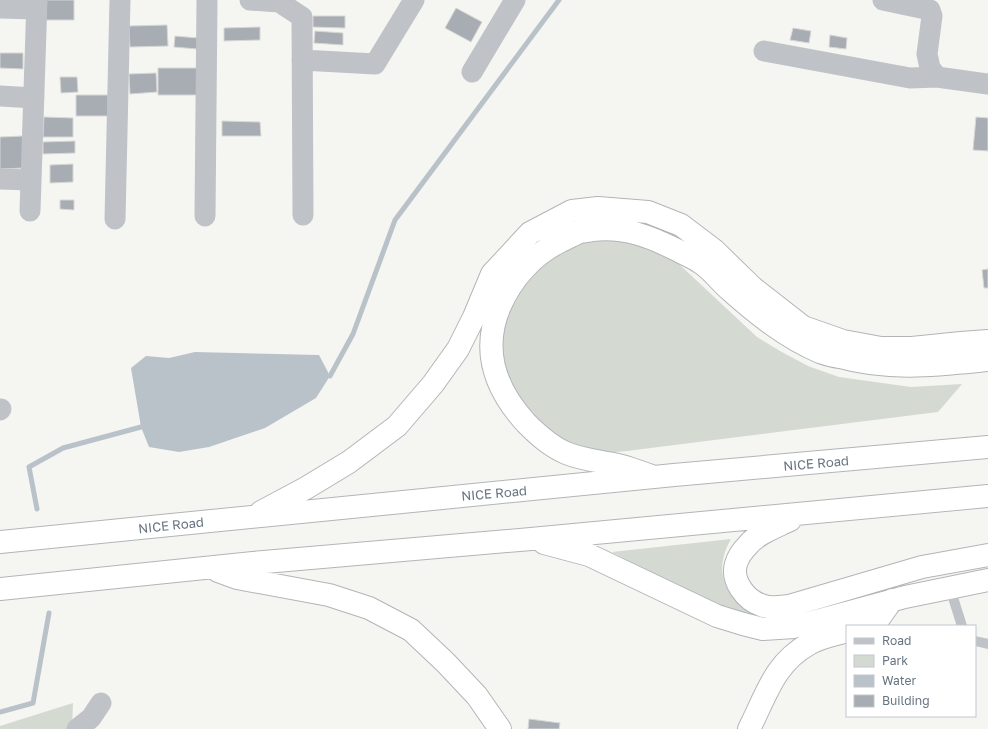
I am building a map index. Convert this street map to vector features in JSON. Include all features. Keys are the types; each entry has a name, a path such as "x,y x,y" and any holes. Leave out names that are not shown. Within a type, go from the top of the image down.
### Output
{"highway":[{"path":"251,517 319,481 349,462 397,426 433,384 458,349 474,317 492,274 530,233 572,211 598,208 648,212 681,225 714,250 753,288 803,327 843,341 880,348 912,348 988,341"},
{"path":"657,477 619,465 587,460 565,452 545,442 515,411 501,390 493,366 492,348 494,326 505,294 513,280 540,254 557,243 581,232 606,228 627,231 647,236 665,244 702,263 730,291 762,317 792,338 821,352 853,361 888,366 922,366 988,360"},
{"name":"NICE Road","path":"0,542 657,477 988,447"},
{"path":"0,589 208,568 988,496"},
{"path":"803,514 760,535 742,552 736,564 736,576 742,591 754,602 769,608 789,606 922,567 988,555"},
{"path":"531,539 589,555 717,616 762,629 794,628 892,600 988,580"},
{"path":"208,568 237,578 329,595 369,608 411,630 446,663 477,696 500,729"},
{"path":"864,625 877,621 892,600"},
{"path":"749,729 773,678 785,662 809,644 846,630"}],"street":[{"path":"115,219 120,0"},
{"path":"205,216 207,0"},
{"path":"250,0 279,2 302,17 303,215"},
{"path":"302,60 375,64 414,0"},
{"path":"472,72 515,0"},
{"path":"883,0 930,10 932,16 927,54 930,68 937,77"},
{"path":"0,8 36,5 30,211"},
{"path":"764,51 910,78 937,77 988,84"},
{"path":"0,96 34,98"},
{"path":"0,179 31,180"},
{"path":"77,729 91,718 101,703"}],"lane":[{"path":"950,588 962,625"},
{"path":"976,641 988,644"}],"green space":[{"path":"606,240 627,241 662,253 680,265 757,337 808,366 839,377 911,387 962,384 938,412 627,451 604,453 587,451 540,429 509,385 502,361 502,330 505,315 532,271 562,250 584,243"},
{"path":"731,539 725,552 722,564 722,572 727,588 731,595 742,606 766,619 745,617 688,593 612,552"},
{"path":"73,703 72,729 0,729 0,726"}],"water":[{"path":"195,352 319,355 330,376 316,398 265,428 209,447 179,452 149,447 141,427 131,368 146,356 169,358"}],"building":[{"path":"44,0 74,0 74,20 44,20"},
{"path":"456,8 482,22 471,42 445,28"},
{"path":"313,16 345,16 345,28 313,27"},
{"path":"167,25 168,46 130,47 129,26"},
{"path":"260,27 260,40 224,41 224,28"},
{"path":"793,28 811,31 809,43 790,40"},
{"path":"315,31 343,33 343,45 314,43"},
{"path":"830,35 847,38 846,49 829,47"},
{"path":"175,36 198,38 197,49 174,47"},
{"path":"0,53 23,53 23,69 0,68"},
{"path":"158,68 199,68 199,95 158,95"},
{"path":"156,73 157,92 130,94 129,74"},
{"path":"60,77 77,77 78,92 61,93"},
{"path":"76,95 108,95 108,116 76,116"},
{"path":"44,117 73,118 73,137 43,137"},
{"path":"976,117 988,118 988,151 973,150"},
{"path":"222,121 260,122 261,136 222,136"},
{"path":"23,136 24,168 0,169 0,137"},
{"path":"75,141 75,153 43,154 43,142"},
{"path":"73,164 73,182 50,183 50,165"},
{"path":"60,200 74,200 74,210 60,209"},
{"path":"988,269 988,288 984,288 982,270"},
{"path":"529,719 560,723 559,729 528,729"}],"waterway":[{"path":"330,376 353,334 395,220 559,0"},
{"path":"37,509 29,467 63,448 141,427"},
{"path":"0,712 33,703 49,613"}]}
